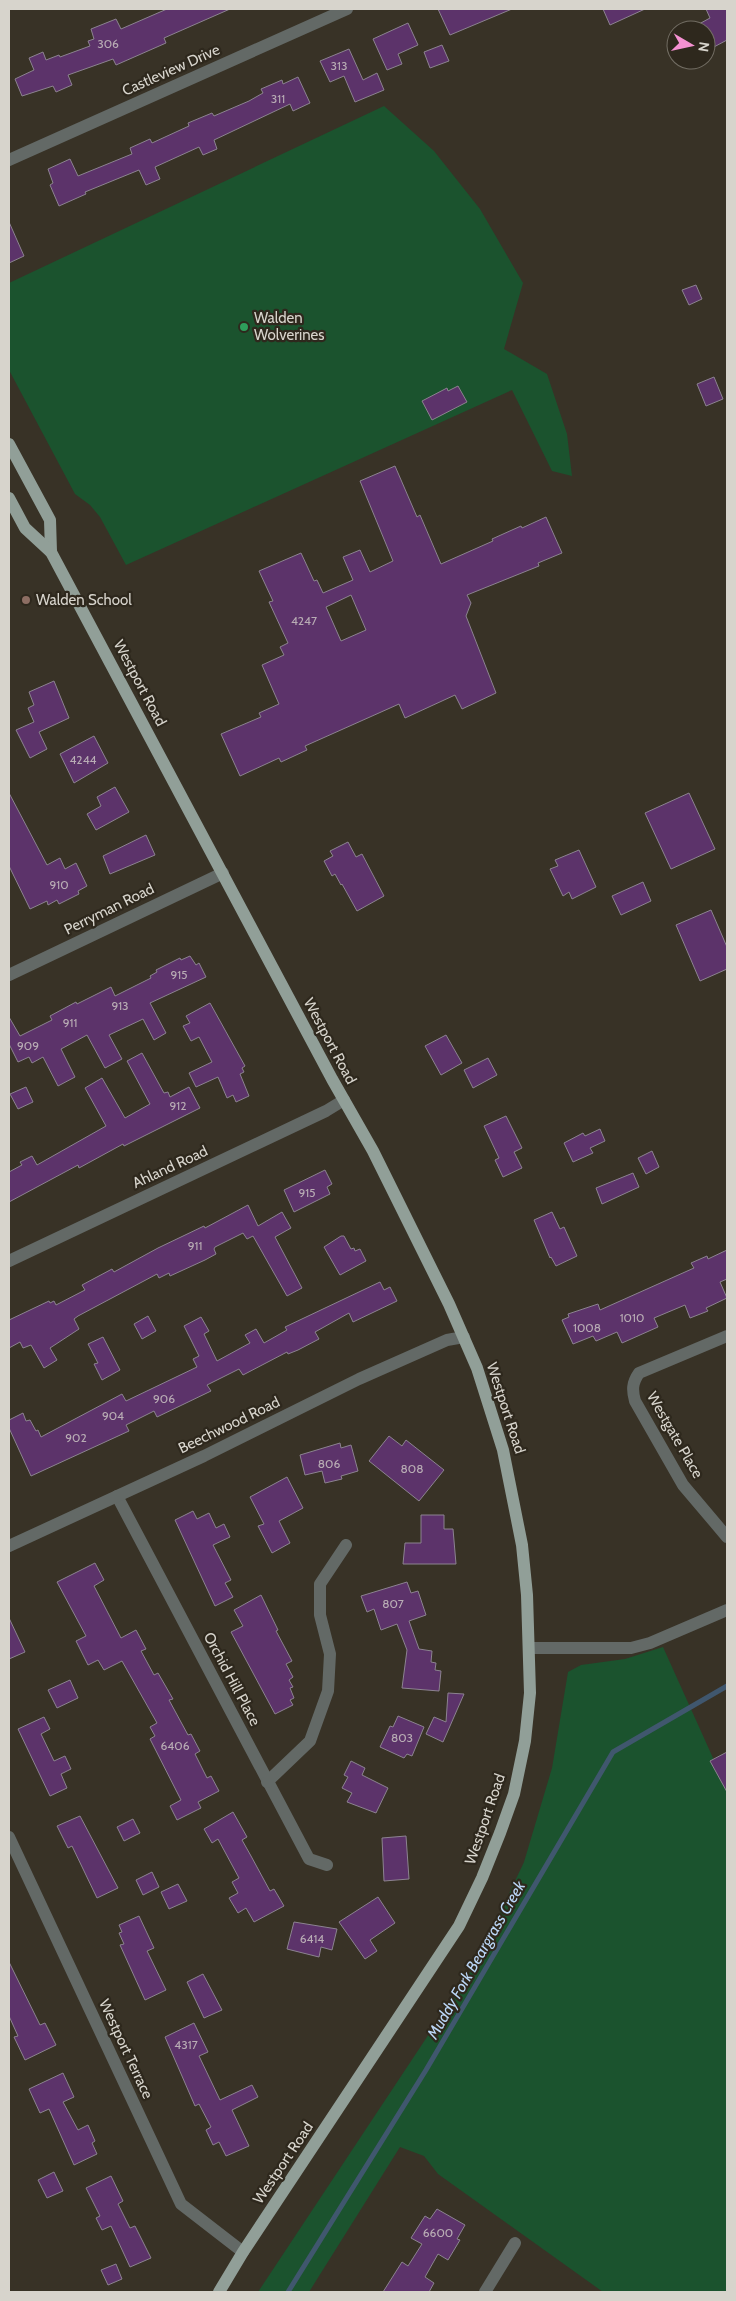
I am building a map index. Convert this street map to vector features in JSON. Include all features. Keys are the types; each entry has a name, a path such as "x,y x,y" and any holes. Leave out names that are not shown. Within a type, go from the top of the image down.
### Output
{"main road":[{"name":"Westport Road","path":"9,444 50,520 51,552"},
{"name":"Westport Road","path":"9,498 24,528 51,552 373,1151 464,1337 490,1404 513,1490 522,1545 527,1595 530,1693 525,1741 514,1794 500,1833 474,1896 459,1926 243,2252 219,2292"}],"street":[{"name":"Castleview Drive","path":"9,160 347,9"},
{"name":"Perryman Road","path":"10,971 223,873"},
{"name":"Ahland Road","path":"9,1261 326,1111 344,1100"},
{"name":"Westgate Place","path":"727,1336 639,1373 633,1381 632,1391 635,1401 683,1485 727,1537"},
{"name":"Beechwood Road","path":"10,1543 117,1496 367,1376 447,1340 464,1337"},
{"name":"Orchid Hill Place","path":"117,1496 309,1859 327,1865"},
{"path":"268,1782 310,1741 328,1690 330,1654 320,1615 320,1584 346,1545"},
{"path":"529,1648 631,1648 650,1644 727,1610"},
{"name":"Westport Terrace","path":"9,1837 182,2204 243,2252"},
{"path":"485,2292 515,2243"}],"green space":[{"name":"Walden Wolverines","path":"384,106 434,151 480,209 523,283 504,349 547,374 567,434 572,476 552,471 512,390 126,565 100,517 90,505 75,494 9,370 9,283"},
{"path":"663,1647 727,1789 727,2292 603,2292 438,2174 424,2156 400,2147 309,2292 258,2292 478,1960 524,1862 552,1768 568,1672 581,1665 625,1659"}],"building":[{"path":"167,9 230,9 164,38 166,43 116,65 113,59 68,75 72,85 56,92 53,86 22,96 15,79 34,70 29,58 43,52 46,60 59,55 60,57 90,46 88,41 94,39 91,29 116,19 121,29"},
{"path":"438,9 512,9 450,35"},
{"path":"603,9 645,9 610,25"},
{"path":"706,9 727,9 727,40 716,46 716,20 706,20 710,18"},
{"path":"408,23 418,45 398,54 402,64 387,70 373,39"},
{"path":"442,45 449,61 430,68 424,52"},
{"path":"349,49 363,80 377,73 384,90 355,102 344,76 330,82 320,61"},
{"path":"298,77 310,103 293,111 290,104 214,140 217,149 203,155 199,147 155,167 160,179 146,185 139,170 85,192 86,194 59,206 50,185 53,183 48,169 70,159 78,176 132,154 130,148 150,139 152,143 189,126 188,123 212,113 214,116 249,101 263,93 261,89 282,80 283,84"},
{"path":"9,222 24,256 9,263"},
{"path":"696,285 702,299 689,305 682,290"},
{"path":"714,377 723,399 706,406 697,384"},
{"path":"458,386 467,402 432,420 422,401 447,388 448,391"},
{"path":"395,466 417,517 420,515 441,564 493,541 492,539 521,526 522,528 546,517 562,553 538,563 539,566 467,595 471,603 466,616 496,693 462,709 455,695 405,718 399,704 305,746 307,750 281,762 279,758 240,776 221,734 261,717 259,713 279,704 262,665 284,655 280,647 288,643 269,602 273,601 259,571 301,553 314,581 317,580 323,593 353,580 343,557 360,550 370,572 393,561 360,481","holes":["351,595 366,630 341,641 326,607"]},
{"path":"54,681 69,718 39,732 47,749 30,758 16,730 34,722 28,708 34,705 29,692"},
{"path":"94,736 108,763 74,783 60,754"},
{"path":"115,787 129,812 96,830 87,814 101,806 97,797"},
{"path":"9,793 47,865 60,858 65,869 76,863 87,886 78,891 79,894 59,904 57,900 48,905 47,901 30,909 9,866"},
{"path":"689,793 715,849 671,869 645,813"},
{"path":"146,835 155,855 110,874 103,856"},
{"path":"348,842 356,857 362,854 384,896 357,911 342,884 335,874 332,876 324,861 333,856 330,851"},
{"path":"579,850 596,887 572,899 569,892 563,896 550,869 558,866 555,860"},
{"path":"643,882 651,901 621,915 612,896"},
{"path":"711,910 727,947 727,969 700,981 676,925"},
{"path":"190,956 196,965 199,963 206,977 150,1003 166,1033 154,1040 143,1019 109,1035 122,1059 105,1068 87,1035 61,1049 75,1077 58,1086 43,1057 32,1063 29,1057 18,1062 9,1044 9,1017 20,1036 52,1020 50,1016 76,1002 77,1004 111,987 115,996 151,978 150,976 157,972 156,970 180,958 181,960"},
{"path":"210,1003 245,1066 242,1068 244,1072 240,1074 249,1096 236,1102 233,1095 227,1098 218,1077 196,1087 189,1073 212,1062 199,1037 191,1041 183,1026 190,1023 186,1016"},
{"path":"446,1035 462,1063 441,1075 425,1046"},
{"path":"142,1053 164,1093 168,1092 170,1097 189,1087 200,1108 124,1146 123,1144 79,1168 78,1165 9,1202 9,1172 22,1165 20,1162 32,1156 37,1165 106,1126 85,1088 102,1078 125,1118 150,1104 127,1061"},
{"path":"488,1058 497,1075 473,1088 464,1070"},
{"path":"26,1087 33,1102 18,1109 10,1094"},
{"path":"506,1116 522,1148 514,1152 522,1168 503,1177 495,1160 499,1158 484,1126"},
{"path":"600,1129 605,1141 590,1148 593,1153 573,1162 564,1143 583,1133 585,1136"},
{"path":"652,1151 659,1167 646,1174 638,1158"},
{"path":"325,1170 332,1184 327,1187 330,1194 294,1212 284,1190"},
{"path":"633,1173 639,1187 602,1204 596,1188"},
{"path":"248,1205 258,1226 282,1212 291,1228 275,1237 302,1288 287,1296 253,1236 247,1239 243,1233 215,1247 216,1254 205,1260 170,1276 169,1273 159,1278 157,1274 78,1316 74,1319 79,1329 50,1348 57,1360 44,1368 31,1345 23,1348 20,1342 9,1348 9,1320 49,1301 50,1303 54,1301 56,1305 85,1290 82,1285 112,1269 114,1272 158,1248 204,1226 205,1228"},
{"path":"552,1212 560,1229 564,1227 577,1256 556,1266 550,1258 534,1220"},
{"path":"344,1236 351,1249 354,1248 355,1251 360,1249 366,1261 340,1275 324,1247"},
{"path":"727,1250 727,1279 720,1282 727,1298 706,1308 708,1311 690,1318 685,1305 654,1318 658,1327 622,1343 617,1332 596,1341 593,1336 573,1344 562,1320 569,1317 568,1314 598,1304 600,1310 694,1268 691,1263 707,1256 708,1259"},
{"path":"380,1282 384,1290 390,1287 397,1301 353,1322 349,1313 315,1332 319,1339 298,1350 288,1354 287,1352 243,1375 239,1369 207,1385 211,1391 157,1417 154,1411 126,1425 129,1431 31,1476 9,1428 9,1420 23,1413 26,1421 30,1420 41,1437 122,1394 126,1401 197,1367 193,1359 199,1356 184,1326 201,1317 209,1331 204,1334 217,1361 250,1343 245,1335 256,1329 264,1343 287,1330 285,1327"},
{"path":"148,1316 156,1331 142,1339 134,1324"},
{"path":"103,1337 120,1370 102,1380 94,1364 98,1363 88,1344"},
{"path":"389,1436 402,1446 406,1440 444,1470 419,1501 369,1461"},
{"path":"340,1443 341,1448 351,1445 358,1471 341,1476 342,1479 325,1483 322,1471 305,1475 300,1455"},
{"path":"287,1477 303,1508 279,1521 290,1543 272,1553 258,1526 264,1524 250,1497"},
{"path":"193,1511 197,1519 209,1513 216,1528 224,1524 230,1537 213,1545 231,1580 225,1583 233,1597 215,1606 175,1520"},
{"path":"421,1515 444,1515 444,1529 453,1529 456,1564 403,1564 405,1543 421,1543"},
{"path":"95,1563 104,1580 94,1586 121,1638 136,1630 146,1649 141,1651 154,1675 158,1673 173,1699 169,1700 188,1735 191,1734 200,1751 195,1754 207,1778 211,1776 219,1791 198,1802 201,1808 177,1820 170,1806 181,1800 150,1739 155,1736 150,1727 157,1723 122,1661 104,1670 98,1660 88,1665 76,1641 86,1636 57,1582"},
{"path":"407,1582 411,1593 418,1591 426,1615 409,1621 419,1649 432,1651 431,1662 436,1663 435,1670 441,1671 439,1691 402,1688 407,1650 397,1624 381,1630 374,1609 367,1612 361,1596"},
{"path":"261,1595 278,1630 276,1631 292,1661 286,1664 293,1677 289,1680 293,1687 290,1688 294,1698 290,1700 293,1705 275,1714 231,1632 243,1626 234,1610"},
{"path":"9,1618 25,1652 9,1659"},
{"path":"70,1680 78,1698 57,1708 48,1690"},
{"path":"448,1693 464,1694 443,1742 426,1734 434,1717 446,1722"},
{"path":"398,1716 424,1727 412,1756 407,1754 404,1758 380,1747 390,1726 393,1727"},
{"path":"44,1717 50,1729 41,1734 54,1761 65,1756 71,1769 61,1774 67,1788 50,1796 18,1729"},
{"path":"727,1752 727,1792 710,1761"},
{"path":"351,1761 365,1768 362,1775 388,1788 376,1813 347,1802 352,1793 342,1788 348,1777 344,1775"},
{"path":"233,1812 247,1837 242,1840 270,1891 274,1889 284,1906 254,1922 246,1908 238,1913 229,1898 238,1893 232,1882 239,1878 218,1839 212,1843 204,1829"},
{"path":"80,1816 118,1888 97,1898 72,1846 68,1848 57,1826"},
{"path":"133,1819 140,1833 124,1841 117,1827"},
{"path":"406,1836 409,1879 384,1881 382,1838"},
{"path":"152,1872 159,1887 143,1895 136,1880"},
{"path":"178,1884 187,1901 169,1909 161,1892"},
{"path":"378,1897 395,1923 370,1940 377,1951 365,1959 339,1922"},
{"path":"139,1916 154,1948 147,1951 166,1990 145,2000 120,1945 124,1944 119,1933 122,1932 119,1925"},
{"path":"294,1922 337,1929 332,1950 321,1947 319,1957 287,1949"},
{"path":"9,1962 40,2025 45,2023 56,2045 25,2060 14,2037 18,2036 9,2016"},
{"path":"203,1974 222,2010 204,2018 187,1982"},
{"path":"194,2023 208,2052 199,2056 220,2100 252,2085 258,2097 232,2110 249,2146 226,2156 219,2142 213,2145 206,2130 211,2127 199,2104 195,2106 165,2037"},
{"path":"63,2073 74,2097 63,2102 78,2130 88,2125 95,2141 92,2143 97,2154 74,2165 49,2109 40,2113 29,2089"},
{"path":"54,2172 63,2191 47,2198 38,2180"},
{"path":"111,2176 123,2201 118,2204 130,2228 135,2226 151,2258 130,2267 111,2226 102,2230 96,2218 100,2216 86,2188"},
{"path":"437,2209 465,2225 457,2239 460,2240 448,2260 438,2254 425,2277 434,2283 429,2292 383,2292 402,2262 408,2266 422,2244 411,2238 425,2216 430,2219"},
{"path":"116,2264 122,2279 108,2285 101,2270"}],"waterway":[{"name":"Muddy Fork Beargrass Creek","path":"288,2292 426,2070 613,1752 727,1686"}],"place":[{"name":"Walden Wolverines","path":"244,327"},
{"name":"Walden School","path":"26,600"}]}
